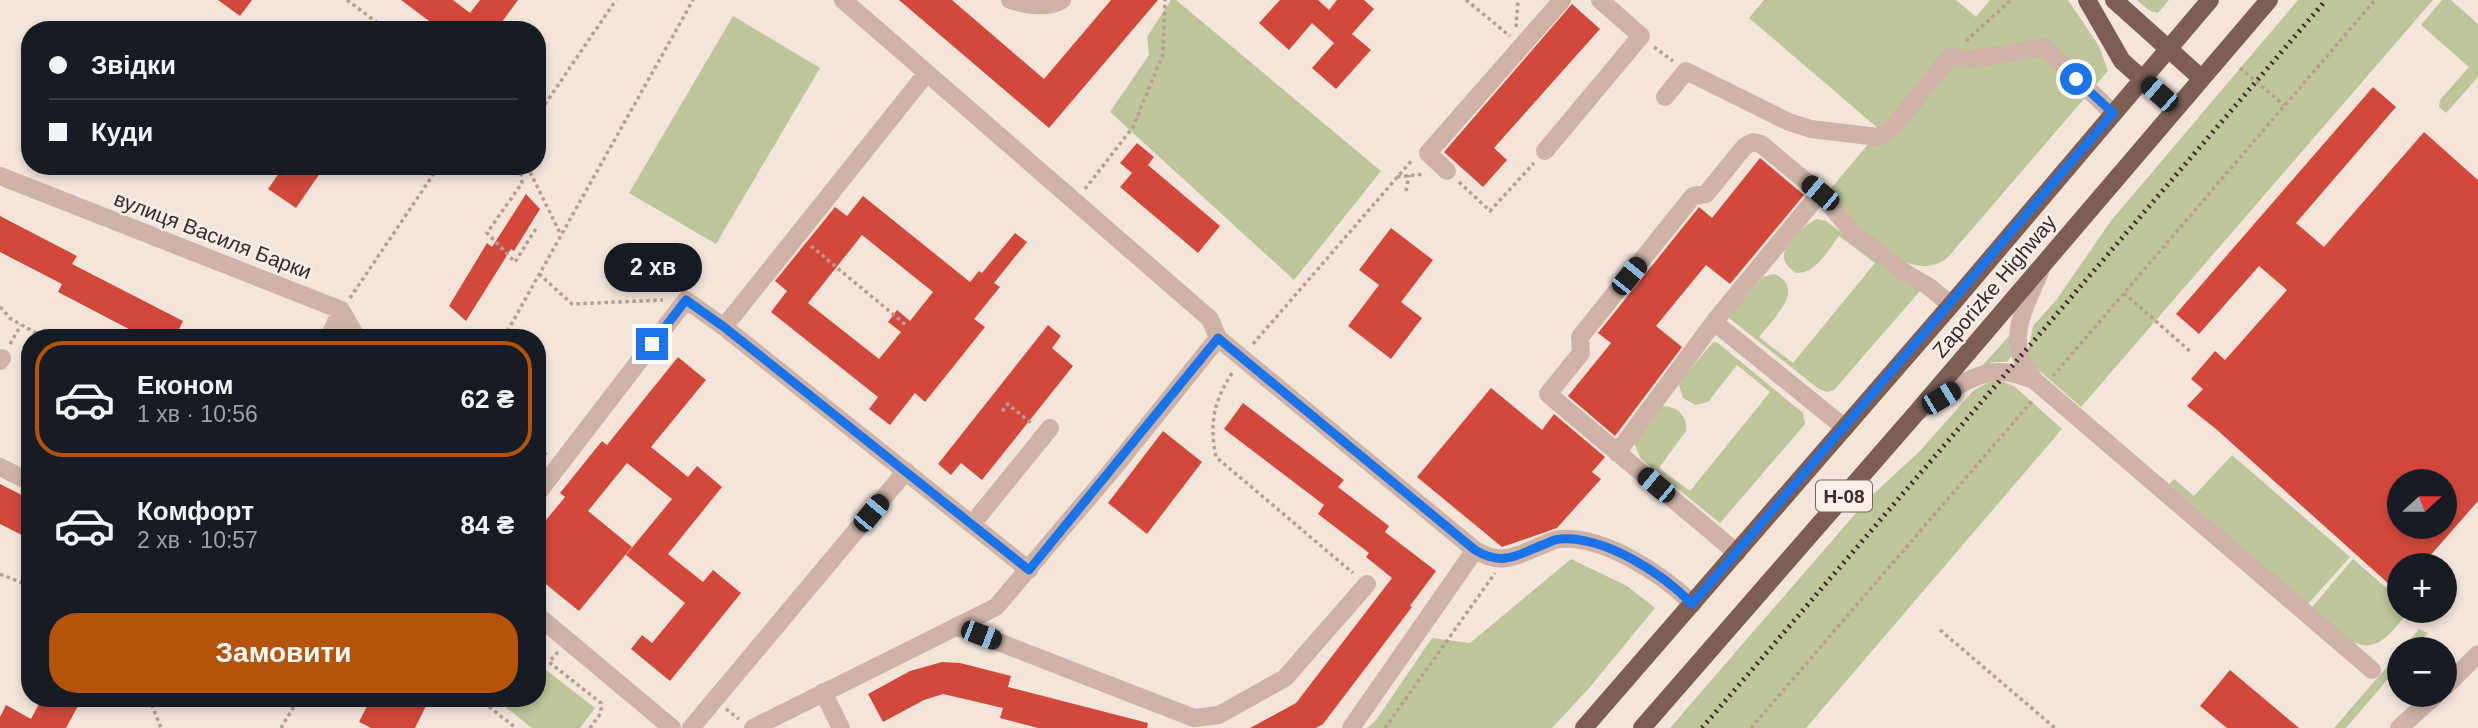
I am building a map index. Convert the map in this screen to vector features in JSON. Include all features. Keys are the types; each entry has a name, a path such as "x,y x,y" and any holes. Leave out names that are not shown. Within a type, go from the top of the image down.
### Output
{"main road":[{"path":"2087,0 2122,61 2175,108"},
{"path":"2114,0 2201,78"},
{"name":"Zaporizke Highway","path":"1584,728 1951,305 2210,0"},
{"name":"Zaporizke Highway","path":"1642,728 1918,411 2269,0"}],"street":[{"path":"1010,0 1026,5 1055,4 1062,0"},
{"path":"1447,171 1428,153 1562,0"},
{"path":"1545,151 1641,36 1600,0"},
{"path":"855,4 926,74 1210,319 1218,338 1475,550 1489,558 1504,560 1558,539 1609,547 1673,585 1692,604"},
{"path":"1665,97 1686,71 1789,122 1811,129 1878,137 1890,131 1950,57 1974,58 2044,47 2113,113"},
{"path":"724,327 926,74"},
{"path":"1737,553 1548,394 1581,353 1580,337 1693,196 1706,194 1745,146 1753,142 1761,144 1820,193 1855,235 1951,305"},
{"name":"вулиця Василя Барки","path":"0,176 341,310"},
{"path":"1617,453 1714,322 1820,193"},
{"path":"2043,262 2024,313 2018,340 2021,357 2039,384 2372,670"},
{"path":"546,483 686,300 973,523 1029,570"},
{"path":"333,329 341,310"},
{"path":"341,310 352,329"},
{"path":"1714,322 1845,428"},
{"path":"753,728 996,607 1218,338"},
{"path":"1918,411 1986,373 2007,372 2039,384"},
{"path":"973,523 1048,431"},
{"path":"0,467 21,478"},
{"path":"691,728 906,471"},
{"path":"1351,728 1475,550"},
{"path":"957,626 1194,718 1219,715 1285,678 1367,584"},
{"path":"546,622 672,728"},
{"path":"2457,675 2478,654"},
{"path":"822,692 841,728"},
{"path":"2399,728 2423,707"}],"path":[{"path":"347,0 375,21"},
{"path":"546,103 616,0"},
{"path":"509,329 693,0"},
{"path":"1076,202 1133,127 1163,54 1165,0"},
{"path":"1466,0 1514,39 1518,0"},
{"path":"1950,57 2011,0"},
{"path":"1751,728 2039,384 2124,293 2375,0"},
{"path":"1641,36 1686,71"},
{"path":"2240,68 2284,105"},
{"path":"1395,177 1447,171 1490,211 1545,151"},
{"path":"1367,584 1216,457 1212,437 1217,396 1242,358 1415,156"},
{"path":"341,310 433,175"},
{"path":"521,175 522,183 487,233 515,262 537,227"},
{"path":"531,175 561,235"},
{"path":"1406,191 1409,175"},
{"path":"798,235 906,325"},
{"path":"539,274 572,304 686,300"},
{"path":"2124,293 2192,353"},
{"path":"0,307 11,319 28,329"},
{"path":"1,359 21,325"},
{"path":"1002,411 1008,404 1048,431"},
{"path":"546,455 552,475"},
{"path":"1385,728 1504,560"},
{"path":"0,574 21,582"},
{"path":"1940,630 2054,728"},
{"path":"568,640 549,662 601,703 601,713 590,728"},
{"path":"713,701 753,728"},
{"path":"152,707 160,728"},
{"path":"282,728 294,707"},
{"path":"489,707 516,728"}],"green space":[{"path":"1171,0 1176,0 1381,171 1294,280 1110,112 1149,55 1147,37"},
{"path":"1764,0 1956,0 1976,17 1990,0 2068,0 2099,46 2108,71 1948,257 1933,265 1916,265 1899,259 1882,248 1851,219 1828,192 1880,130 1749,18"},
{"path":"2137,0 2169,0 2158,13 2150,11"},
{"path":"2298,0 2433,0 2081,407 2033,365 2028,351 2033,326 2057,299 2110,222"},
{"path":"2442,0 2451,0 2478,24 2478,77 2446,113 2439,107 2440,100 2469,67 2421,25"},
{"path":"733,16 820,68 716,244 629,193"},
{"path":"1817,219 1826,221 1920,291 1834,390 1827,392 1819,389 1730,319 1729,311 1746,297 1763,277 1774,274 1784,280 1788,287 1788,296 1759,337 1793,363 1875,263 1839,236 1810,270 1796,273 1786,263 1785,251 1797,234"},
{"path":"2012,333 2012,356 2007,362 1982,366"},
{"path":"1713,342 1718,343 1803,413 1805,424 1720,523 1641,459 1634,443 1660,407 1671,407 1680,412 1685,420 1686,431 1659,468 1690,491 1770,392 1737,365 1708,402 1695,405 1683,398 1679,385 1681,380"},
{"path":"1999,380 2014,386 2062,429 1806,728 1670,728 1869,498 1919,452 1973,391"},
{"path":"2232,455 2350,557 2308,604 2169,484 2174,479 2194,496"},
{"path":"1571,559 1627,586 1655,608 1590,687 1552,728 1367,728 1376,720 1432,638 1470,643"},
{"path":"2353,559 2387,589 2387,623 2399,623 2382,640 2373,645 2363,645 2344,637 2312,607"},
{"path":"2419,629 2428,633 2424,637 2412,637"},
{"path":"2387,667 2387,680 2346,728 2334,728"},
{"path":"546,670 595,708 580,728 532,728 505,707 546,707"}],"building":[{"path":"218,0 252,0 240,16"},
{"path":"401,0 453,0 470,13 480,0 518,0 503,21 429,21"},
{"path":"899,0 952,0 1044,79 1111,0 1158,0 1049,128"},
{"path":"1280,0 1318,0 1329,10 1337,0 1364,0 1374,9 1352,34 1371,50 1336,89 1312,68 1334,43 1312,23 1289,50 1259,23"},
{"path":"1572,4 1600,29 1494,148 1507,160 1483,187 1444,152"},
{"path":"2373,87 2396,107 2296,223 2324,247 2424,132 2478,180 2478,501 2457,525 2457,469 2387,469 2387,539 2445,539 2432,553 2387,553 2387,582 2187,406 2203,389 2191,379 2215,351 2225,360 2287,290 2259,266 2199,334 2176,314"},
{"path":"1137,143 1154,157 1148,165 1220,226 1198,253 1120,187 1132,173 1120,163"},
{"path":"1760,158 1804,195 1730,284 1706,265 1656,326 1682,347 1615,436 1568,396 1611,343 1598,333 1699,207 1712,218"},
{"path":"278,175 319,175 296,208 268,189"},
{"path":"526,194 540,209 514,251 511,249 466,321 449,306 487,243 492,247"},
{"path":"863,196 970,282 979,271 982,273 1015,233 1027,242 994,283 1000,287 974,319 985,327 925,402 915,393 890,425 869,409 878,397 771,312 787,291 775,281 835,207 847,216","holes":["862,235 933,292 910,321 897,310 888,322 901,332 879,359 808,303"]},
{"path":"0,216 77,256 72,264 183,321 179,329 129,329 58,292 62,284 0,252"},
{"path":"1391,228 1433,260 1401,302 1422,318 1391,359 1348,326 1379,285 1359,270"},
{"path":"1048,325 1061,336 1052,348 1073,366 982,480 961,463 951,475 938,464"},
{"path":"678,357 706,380 651,447 688,477 697,466 722,487 668,554 703,582 713,570 741,593 670,681 631,649 642,635 652,643 685,603 626,555 672,499 627,463 588,511 632,547 579,611 546,584 546,520 565,497 560,493 602,441 607,445"},
{"path":"1491,388 1542,430 1554,414 1605,457 1592,472 1601,479 1557,528 1502,547 1417,477"},
{"path":"1243,403 1344,480 1338,487 1389,526 1385,532 1436,571 1323,724 1316,728 1250,728 1296,703 1392,578 1366,557 1369,553 1318,514 1324,505 1224,429"},
{"path":"1163,431 1202,462 1147,534 1108,503"},
{"path":"0,484 21,494 21,534 0,524"},
{"path":"942,662 960,663 1011,676 1008,687 1148,723 1147,728 1038,728 1000,718 1003,708 943,694 924,700 883,722 868,694 910,671"},
{"path":"2230,670 2299,728 2227,728 2200,706"},
{"path":"6,705 31,719 37,707 77,707 66,728 0,728 0,717"},
{"path":"366,707 426,707 415,728 371,728 359,722"}],"railway":[{"path":"1702,728 2326,0"}],"route":[{"path":"652,344 686,300 973,523 1029,570 1218,338 1475,550 1489,558 1504,560 1558,539 1584,541 1609,547 1673,585 1692,604 2113,113 2076,79"}]}
